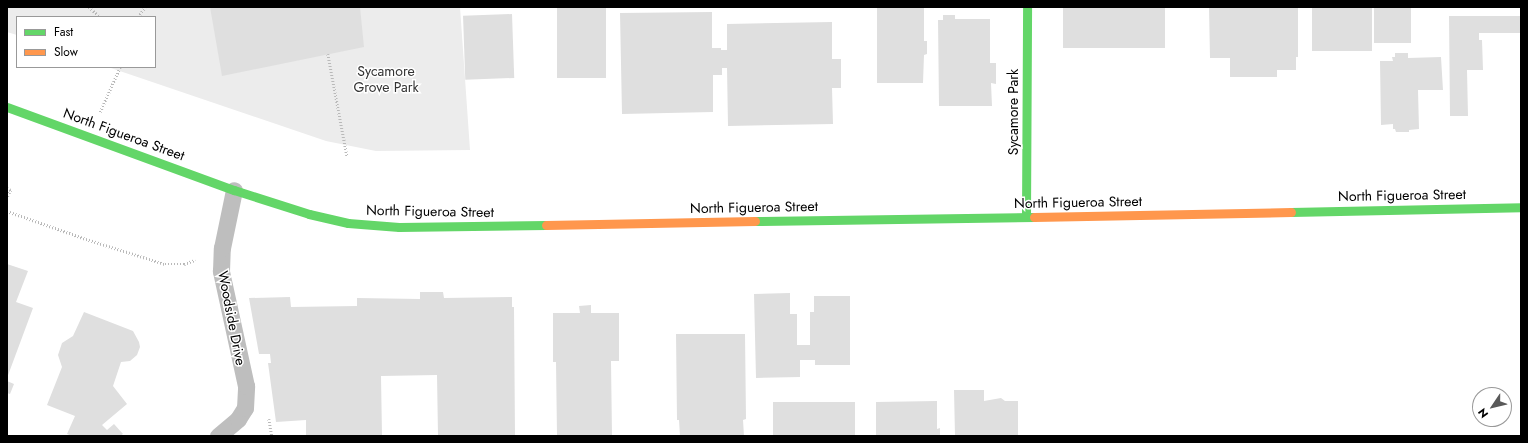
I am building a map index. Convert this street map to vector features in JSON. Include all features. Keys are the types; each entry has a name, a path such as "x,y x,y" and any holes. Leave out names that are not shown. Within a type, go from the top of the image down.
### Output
{"main road":[{"name":"Sycamore Park","path":"1026,217 1027,7"},
{"name":"North Figueroa Street","path":"7,107 234,190 309,214 348,223 399,227 1521,207"}],"lane":[{"name":"Woodside Drive","path":"218,436 238,419 245,408 246,386 221,271 222,248 234,190"}],"path":[{"path":"89,7 99,16"},
{"path":"139,16 145,7"},
{"path":"328,54 347,156"},
{"path":"89,136 120,68"},
{"path":"7,188 11,190 7,198"},
{"path":"7,211 86,239 165,264 184,264 201,258"},
{"path":"271,429 272,436"}],"green space":[{"name":"Sycamore Grove Park","path":"7,7 460,7 470,150 376,151 326,141 111,68 156,68 156,16 16,16 16,35 7,32"}],"building":[{"path":"210,7 360,7 364,47 222,76"},
{"path":"557,7 606,7 606,78 557,78"},
{"path":"877,7 924,7 924,41 927,41 927,54 924,55 923,83 877,83"},
{"path":"1063,7 1165,7 1165,48 1063,48"},
{"path":"1209,7 1298,7 1298,57 1296,57 1296,70 1277,70 1277,77 1230,77 1230,58 1210,58"},
{"path":"1312,7 1372,7 1372,51 1312,51"},
{"path":"1374,7 1411,7 1411,43 1374,43"},
{"path":"712,12 712,48 721,48 721,50 727,50 727,24 832,22 832,59 841,59 841,88 832,88 833,124 728,126 727,68 722,68 722,75 713,75 713,112 622,114 620,13"},
{"path":"512,14 514,78 465,80 463,16"},
{"path":"943,15 955,15 955,19 990,19 990,63 996,63 996,84 991,83 992,106 939,106 938,20 943,20"},
{"path":"1449,16 1521,16 1521,33 1479,33 1479,40 1482,40 1483,70 1467,70 1468,116 1450,116"},
{"path":"1395,53 1408,53 1408,58 1441,57 1443,90 1418,90 1419,129 1409,130 1409,132 1396,132 1395,129 1393,129 1393,124 1381,125 1380,61 1393,61 1392,57 1395,57"},
{"path":"7,264 28,271 16,302 33,308 7,378"},
{"path":"420,292 443,292 444,298 512,297 512,307 514,307 515,436 438,436 437,375 381,376 382,436 306,436 306,420 276,422 268,363 271,363 270,354 259,354 249,298 290,297 291,307 357,306 357,298 420,299"},
{"path":"790,293 790,314 797,314 797,345 810,345 810,312 814,312 814,296 850,296 850,365 815,365 815,360 800,360 800,377 756,378 754,294"},
{"path":"591,305 591,313 619,313 619,361 611,361 612,436 557,436 556,362 553,362 553,313 580,313 579,306"},
{"path":"84,312 133,331 139,342 140,347 137,355 130,361 121,362 113,386 127,404 102,425 107,430 114,424 123,434 120,436 72,436 67,434 75,416 47,405 62,367 58,355 62,343 73,336"},
{"path":"676,334 745,334 746,419 743,420 744,436 680,436 679,420 677,420"},
{"path":"7,381 14,384 10,394 7,393"},
{"path":"954,390 984,390 984,401 1001,398 1005,401 1018,401 1018,436 955,436"},
{"path":"937,401 937,429 940,428 940,436 876,436 876,402"},
{"path":"773,402 855,402 855,436 773,436"}],"traffic: fast":[{"path":"1026,217 1027,7"},
{"path":"7,107 234,190 309,214 348,223 399,227 546,225"},
{"path":"1291,212 1521,207"},
{"path":"755,221 1034,217"}],"traffic: slow":[{"path":"1034,217 1291,212"},
{"path":"546,225 755,221"}]}
